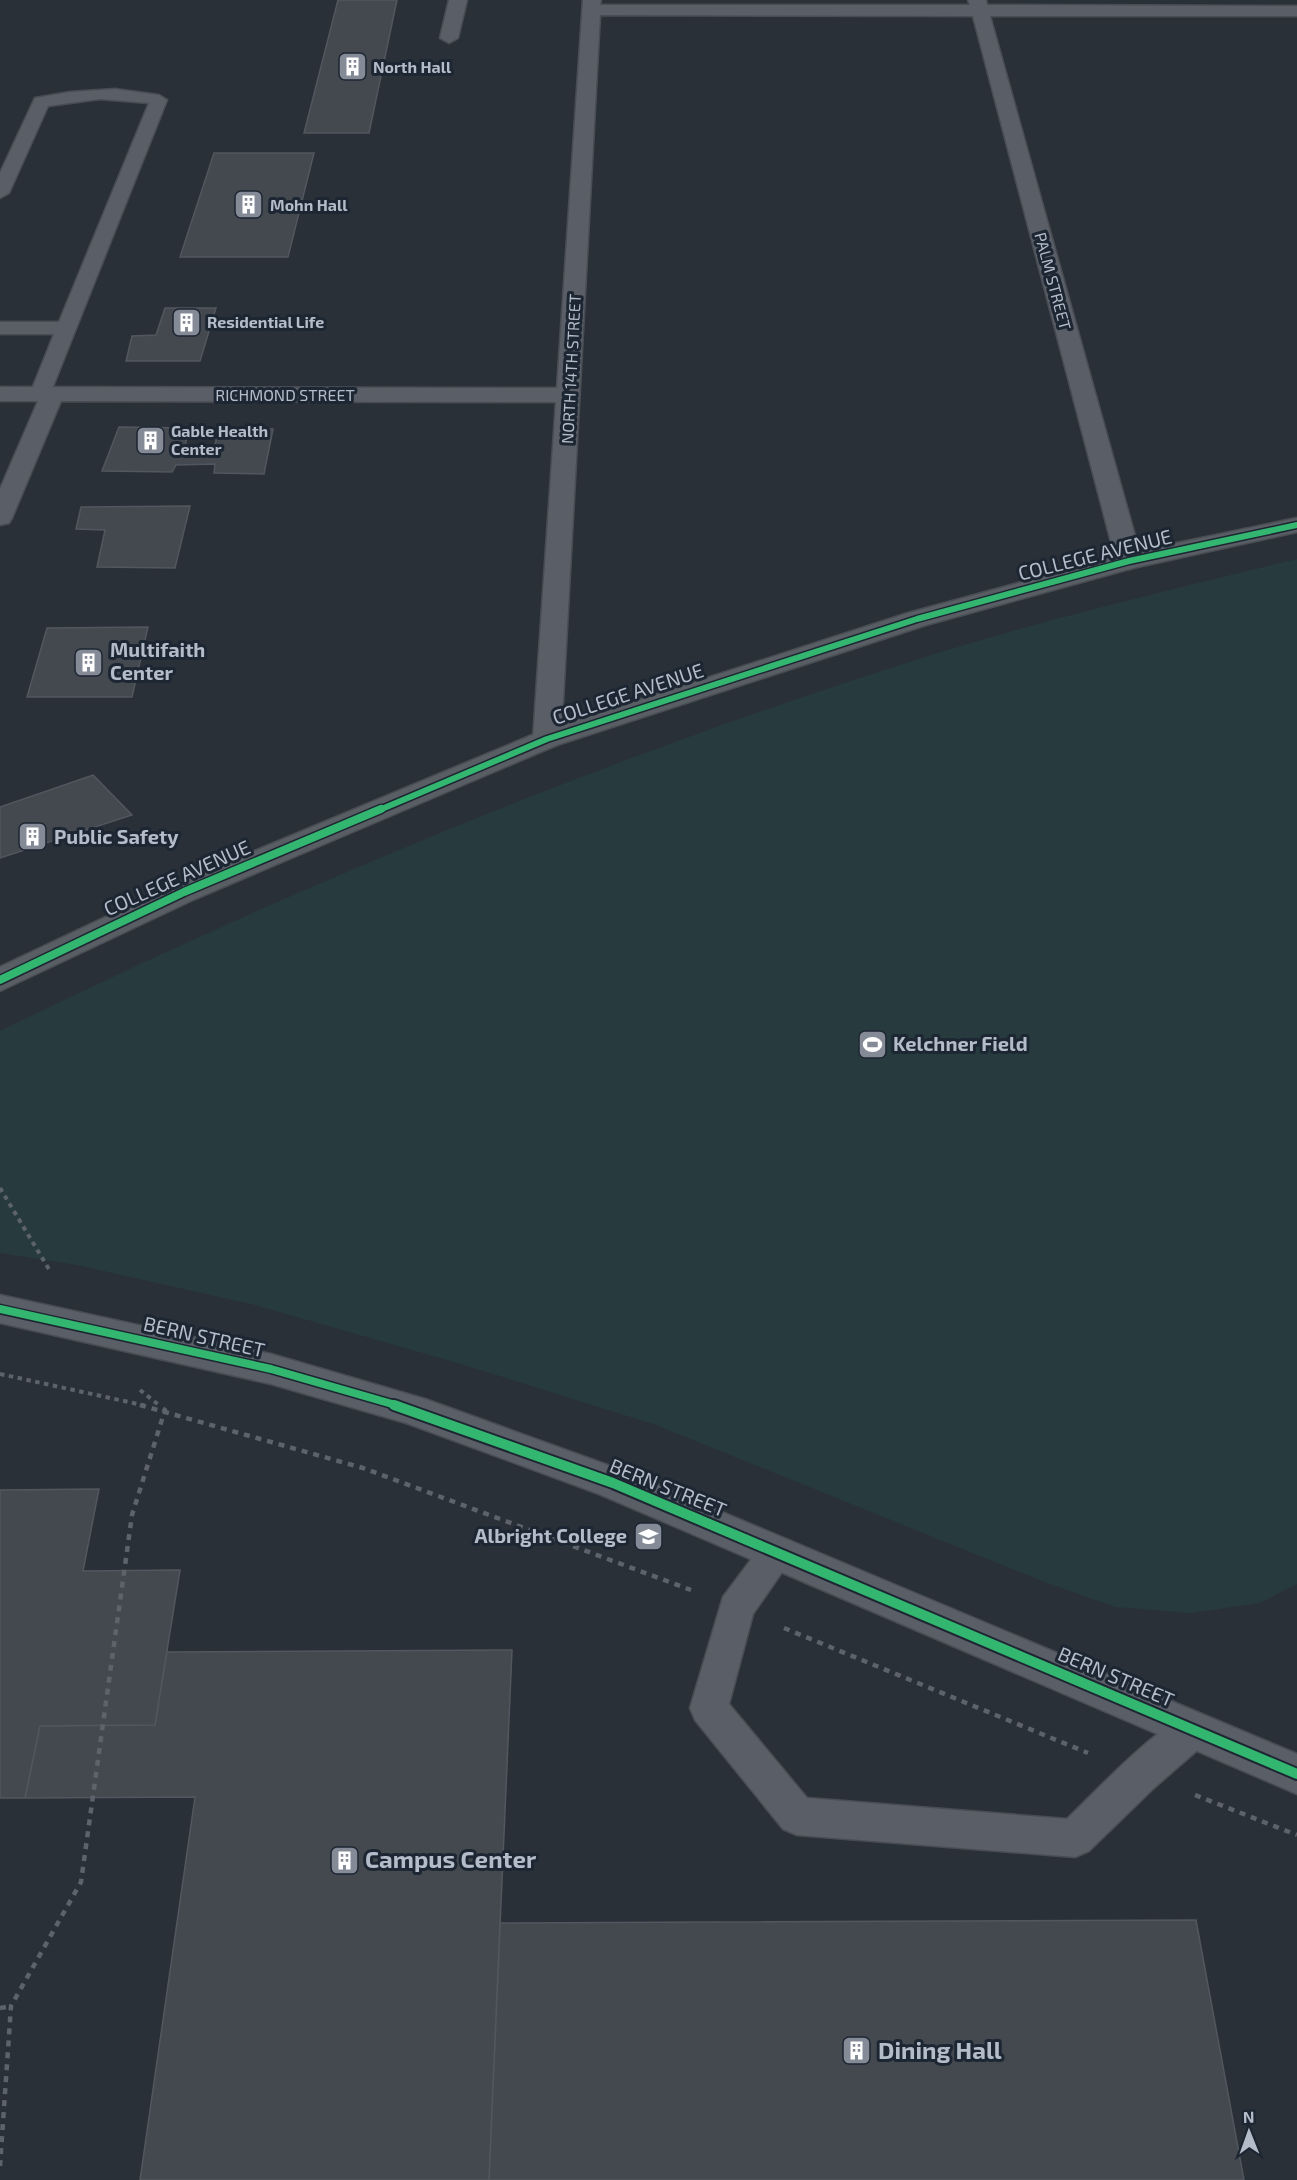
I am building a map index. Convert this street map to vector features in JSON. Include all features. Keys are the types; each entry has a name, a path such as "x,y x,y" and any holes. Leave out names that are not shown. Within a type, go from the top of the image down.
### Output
{"street":[{"path":"449,38 458,0"},
{"path":"592,5 978,5 1297,11"},
{"name":"NORTH 14TH STREET","path":"547,739 592,5"},
{"name":"PALM STREET","path":"978,5 1128,561"},
{"name":"RICHMOND STREET","path":"0,394 569,395"},
{"path":"0,518 46,394"},
{"name":"COLLEGE AVENUE","path":"0,980 184,892 547,739 906,622 1128,561 1297,525"},
{"name":"BERN STREET","path":"0,1309 78,1323 271,1369 412,1410 613,1483 1297,1774"}],"lane":[{"path":"0,193 42,102 73,97 141,96 159,100 67,328 46,394"},
{"path":"0,328 67,328"},
{"path":"778,1552 736,1608 709,1708 797,1816 1075,1838 1141,1774 1194,1729"}],"path":[{"path":"0,1188 49,1269 78,1323"},
{"path":"0,1374 100,1397"},
{"path":"0,2166 11,2006 81,1882 132,1515 165,1410 130,1383"},
{"path":"0,2008 11,2006"}],"green space":[{"path":"1297,559 1297,1584 1260,1603 1191,1613 1115,1607 1042,1581 656,1425 461,1364 255,1305 77,1265 0,1253 0,1031 114,976 346,872 581,777 700,733 820,691 1029,626"}],"building":[{"name":"North Hall","path":"338,0 397,0 369,133 304,133"},
{"name":"Mohn Hall","path":"214,153 314,153 288,257 180,257"},
{"name":"Residential Life","path":"165,308 216,308 200,361 126,361 132,336 156,335"},
{"name":"Gable Health Center","path":"119,427 189,428 184,451 213,452 219,429 273,429 264,474 214,473 215,464 176,465 172,472 102,471"},
{"path":"190,506 175,568 97,567 105,530 76,529 81,507"},
{"name":"Multifaith Center","path":"148,627 132,697 27,697 47,628"},
{"name":"Public Safety","path":"93,775 132,815 0,858 0,807"},
{"path":"99,1489 83,1571 180,1570 155,1725 40,1726 25,1798 0,1798 0,1490"},
{"name":"Campus Center","path":"512,1650 489,2180 140,2180 195,1797 25,1798 40,1726 155,1725 167,1652"},
{"name":"Dining Hall","path":"1196,1920 1244,2180 489,2180 500,1923"}],"cycle path":[{"path":"0,980 184,892 547,739 917,619 1129,561 1297,525"},
{"path":"0,1309 77,1324 271,1369 412,1410 613,1483 1297,1774"}],"place":[{"name":"North Hall","path":"352,67"},
{"name":"Mohn Hall","path":"249,205"},
{"name":"Residential Life","path":"186,322"},
{"name":"Gable Health Center","path":"150,440"},
{"name":"Multifaith Center","path":"89,662"},
{"name":"Public Safety","path":"33,837"},
{"name":"Kelchner Field","path":"872,1044"},
{"name":"Albright College","path":"648,1536"},
{"name":"Campus Center","path":"344,1860"},
{"name":"Dining Hall","path":"857,2051"}]}
